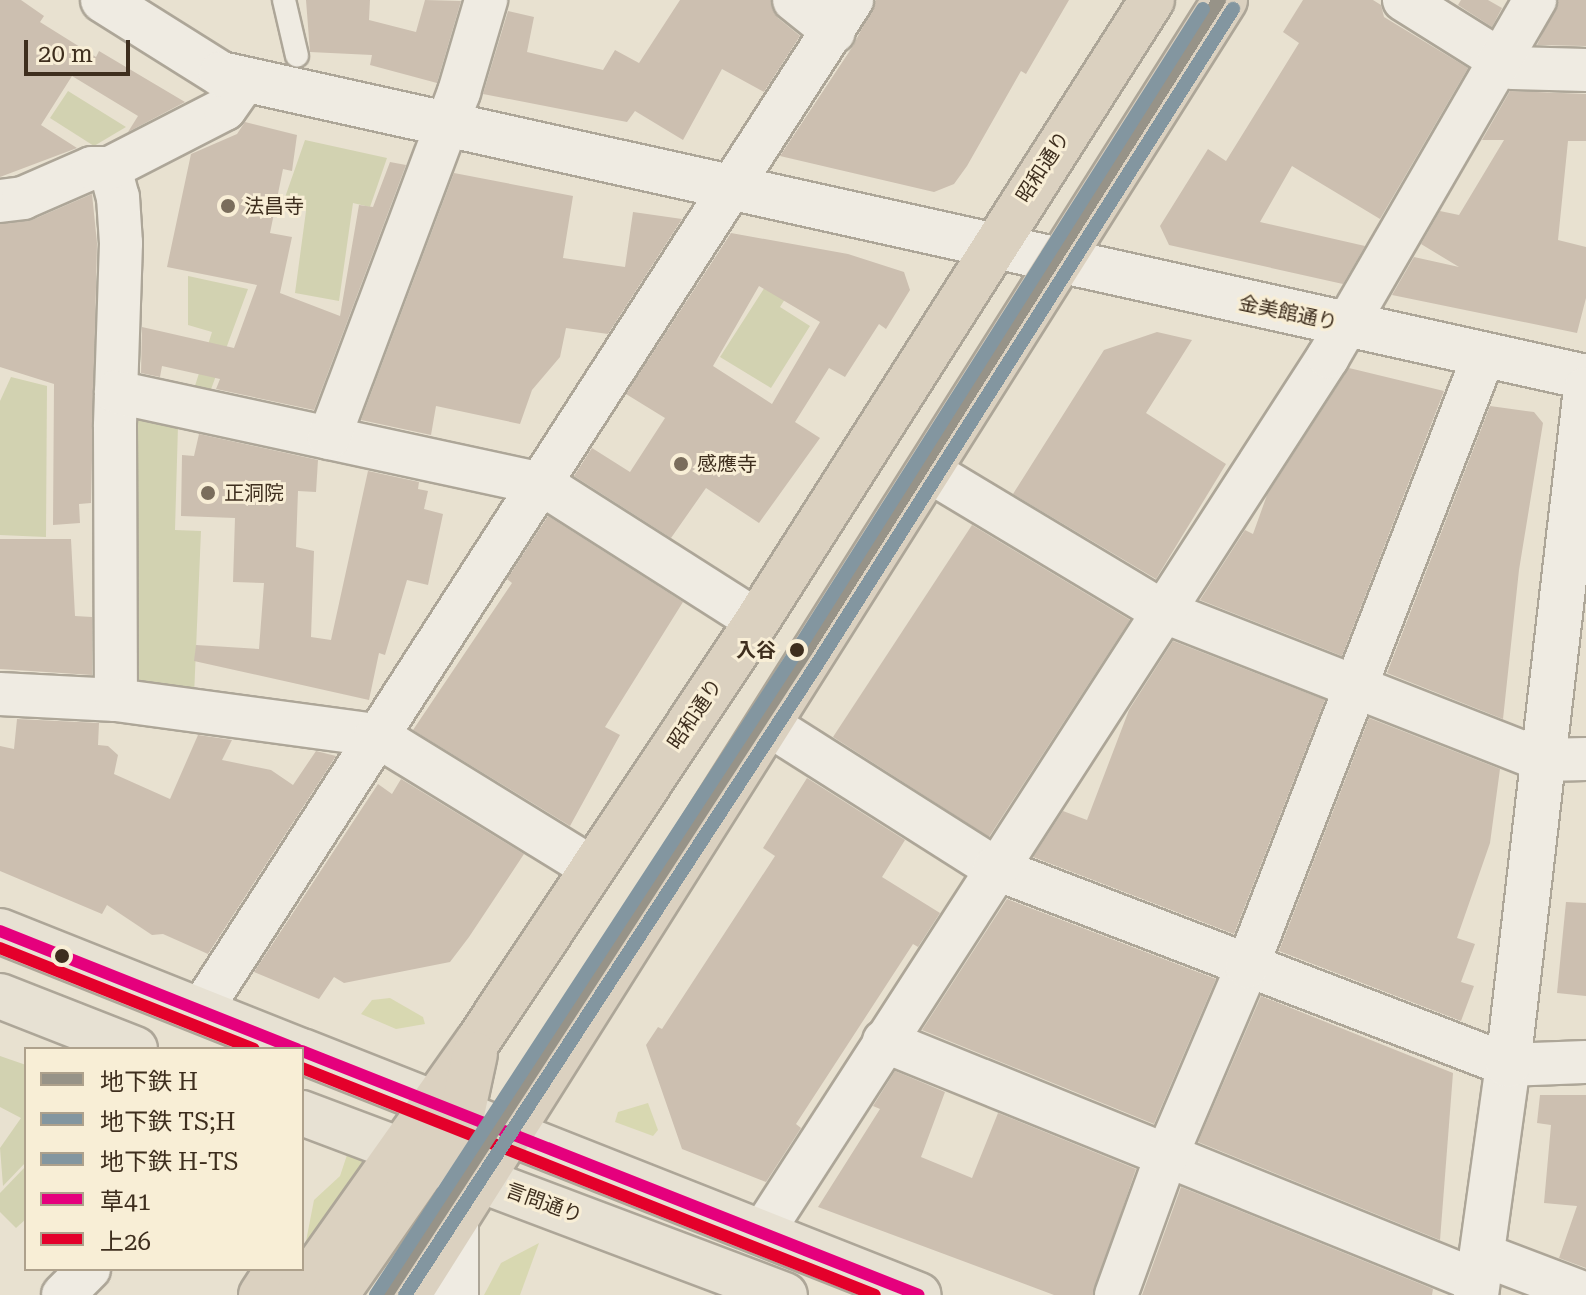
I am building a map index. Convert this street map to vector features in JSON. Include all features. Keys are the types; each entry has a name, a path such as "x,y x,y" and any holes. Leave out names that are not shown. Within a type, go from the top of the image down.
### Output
{"highway":[{"name":"昭和通り","path":"447,1108 478,1041 757,621 991,248 1152,0"},
{"path":"408,1295 1063,264 1225,0"},
{"path":"336,1295 415,1155 447,1108"},
{"path":"298,1295 415,1155"},
{"path":"261,1295 277,1271"}],"main road":[{"path":"0,931 293,1047"},
{"path":"0,996 130,1047"},
{"path":"304,1052 919,1295"},
{"name":"言問通り","path":"304,1114 785,1295"}],"street":[{"name":"金美館通り","path":"103,0 221,74 445,128 732,187 991,248 1586,377"},
{"path":"329,438 445,128 486,0"},
{"path":"201,1010 843,16 794,0"},
{"path":"1404,0 1513,68 1586,70"},
{"path":"762,1233 1346,325 1535,0"},
{"path":"0,201 23,198 92,168 110,168 225,109 245,80"},
{"path":"110,168 118,197 121,243 116,392 116,700"},
{"path":"1116,1295 1166,1157 1247,967 1484,355"},
{"path":"1478,1277 1508,1065 1543,760 1574,594 1586,389"},
{"path":"116,392 542,484 757,621"},
{"path":"929,471 1162,611 1543,760 1586,759"},
{"path":"0,694 116,700 376,735 592,868"},
{"path":"769,725 994,868 1508,1065 1586,1062"},
{"path":"884,1041 1166,1157 1478,1277 1586,1294"},
{"path":"456,1220 456,1295"},
{"path":"63,1295 87,1271"}],"lane":[{"path":"284,0 297,56"}],"green space":[{"path":"68,91 126,127 94,146 50,118"},
{"path":"305,140 387,158 370,207 353,203 339,301 295,293 306,211 282,206"},
{"path":"188,276 248,289 210,392 194,389 212,332 188,325"},
{"path":"772,276 792,288 780,307 810,326 771,388 720,357"},
{"path":"11,377 47,386 46,537 0,535 0,401"},
{"path":"129,412 178,426 175,530 201,531 194,696 130,691"},
{"path":"390,998 423,1017 425,1024 396,1029 361,1014 372,1000"},
{"path":"0,1056 24,1064 24,1164 3,1186 0,1148 21,1118 0,1107"},
{"path":"648,1103 658,1130 653,1136 615,1122 618,1112"},
{"path":"349,1149 365,1156 362,1167 304,1259 314,1200 340,1176"},
{"path":"24,1168 24,1221 16,1228 0,1212 0,1193"},
{"path":"539,1243 520,1295 484,1295 501,1263"}],"building":[{"path":"0,0 21,0 44,16 40,22 96,57 99,51 185,102 128,132 138,116 72,76 41,125 77,148 0,177"},
{"path":"306,0 370,0 369,20 416,32 425,0 461,1 437,83 370,65 372,55 310,52"},
{"path":"680,0 771,0 778,18 800,36 764,92 722,69 683,140 635,111 627,122 483,94 508,11 534,17 527,52 603,70 615,50 639,63"},
{"path":"876,0 1069,0 1026,74 1021,71 967,166 954,184 934,192 780,156 853,46"},
{"path":"1303,0 1373,0 1381,5 1384,17 1468,68 1380,219 1292,166 1260,222 1365,246 1343,284 1169,245 1160,226 1208,149 1226,161 1299,43 1283,32"},
{"path":"1461,0 1488,0 1502,8 1492,27 1458,5"},
{"path":"1559,0 1586,0 1586,46 1537,45"},
{"path":"1510,91 1586,94 1586,141 1568,141 1558,240 1586,247 1586,298 1577,333 1392,295 1414,257 1459,267 1421,244 1440,211 1459,215 1504,140 1482,140"},
{"path":"245,122 297,135 292,171 283,169 270,233 292,237 280,293 340,316 359,205 373,207 390,162 406,165 314,410 216,389 220,379 162,366 160,377 141,373 142,327 234,348 257,285 167,267 191,154 237,134"},
{"path":"454,173 573,196 563,258 625,267 633,212 682,219 608,334 566,328 560,357 532,390 520,424 436,406 431,435 361,420"},
{"path":"92,194 97,243 91,503 79,504 80,523 53,525 54,384 0,367 0,224 32,220"},
{"path":"731,233 848,254 904,272 910,290 886,329 879,324 845,377 829,368 795,422 820,438 759,523 706,488 671,538 574,476 592,448 630,472 665,418 626,394","holes":["759,286 820,322 772,404 713,366"]},
{"path":"1157,332 1192,340 1146,413 1226,464 1156,579 1013,494 1104,350"},
{"path":"1349,368 1444,391 1342,656 1200,600 1245,530 1253,534 1267,495"},
{"path":"1490,406 1534,412 1543,423 1519,570 1503,719 1387,673"},
{"path":"199,434 318,460 316,492 298,491 296,547 314,551 311,637 331,640 368,471 419,482 418,489 428,491 424,509 443,514 428,585 407,580 385,655 379,653 369,700 194,661 196,645 259,649 264,583 233,582 235,518 181,516 182,455 194,456"},
{"path":"548,516 683,602 605,727 620,735 570,826 413,730 512,583 507,579"},
{"path":"972,525 1130,620 989,837 833,737"},
{"path":"0,539 71,539 75,616 92,617 92,675 0,669"},
{"path":"1173,641 1325,700 1234,934 1033,857 1063,811 1087,820 1129,710"},
{"path":"1369,718 1500,769 1490,843 1457,938 1475,944 1461,982 1474,986 1461,1021 1279,951"},
{"path":"17,719 99,723 98,745 108,746 118,755 114,774 170,799 198,735 232,740 222,760 271,770 293,785 316,751 336,756 208,954 163,934 152,935 107,905 102,914 0,871 0,746 14,749"},
{"path":"807,778 905,840 882,877 940,913 918,947 913,944 796,1124 801,1128 766,1182 682,1149 646,1045 658,1027 662,1029 775,856 763,848"},
{"path":"401,779 524,854 450,962 344,983 334,977 319,999 254,972 378,784 392,794"},
{"path":"1007,899 1216,979 1154,1124 922,1030"},
{"path":"1566,902 1586,903 1586,996 1557,993"},
{"path":"1261,996 1453,1073 1440,1240 1198,1142"},
{"path":"895,1071 945,1092 921,1157 972,1178 998,1113 1136,1169 1093,1295 1054,1295 818,1207 880,1109 873,1106"},
{"path":"1540,1095 1586,1095 1586,1268 1559,1258 1577,1206 1544,1203 1551,1125 1537,1123"},
{"path":"1181,1187 1433,1289 1432,1295 1142,1295"}],"metro line":[{"name":"H","path":"386,1295 807,649 1219,0"},
{"name":"H-TS","path":"376,1295 802,643 1203,9"},
{"name":"TS;H","path":"405,1295 821,658 1233,9"}],"transit line":[{"name":"草41","path":"0,931 292,1047"},
{"name":"上26","path":"0,948 249,1047"},
{"name":"草41","path":"304,1052 919,1295"},
{"name":"上26","path":"304,1069 875,1295"}],"place":[{"name":"法昌寺","path":"228,206"},
{"name":"感應寺","path":"681,464"},
{"name":"正洞院","path":"208,493"},
{"name":"入谷","path":"797,650"}]}
